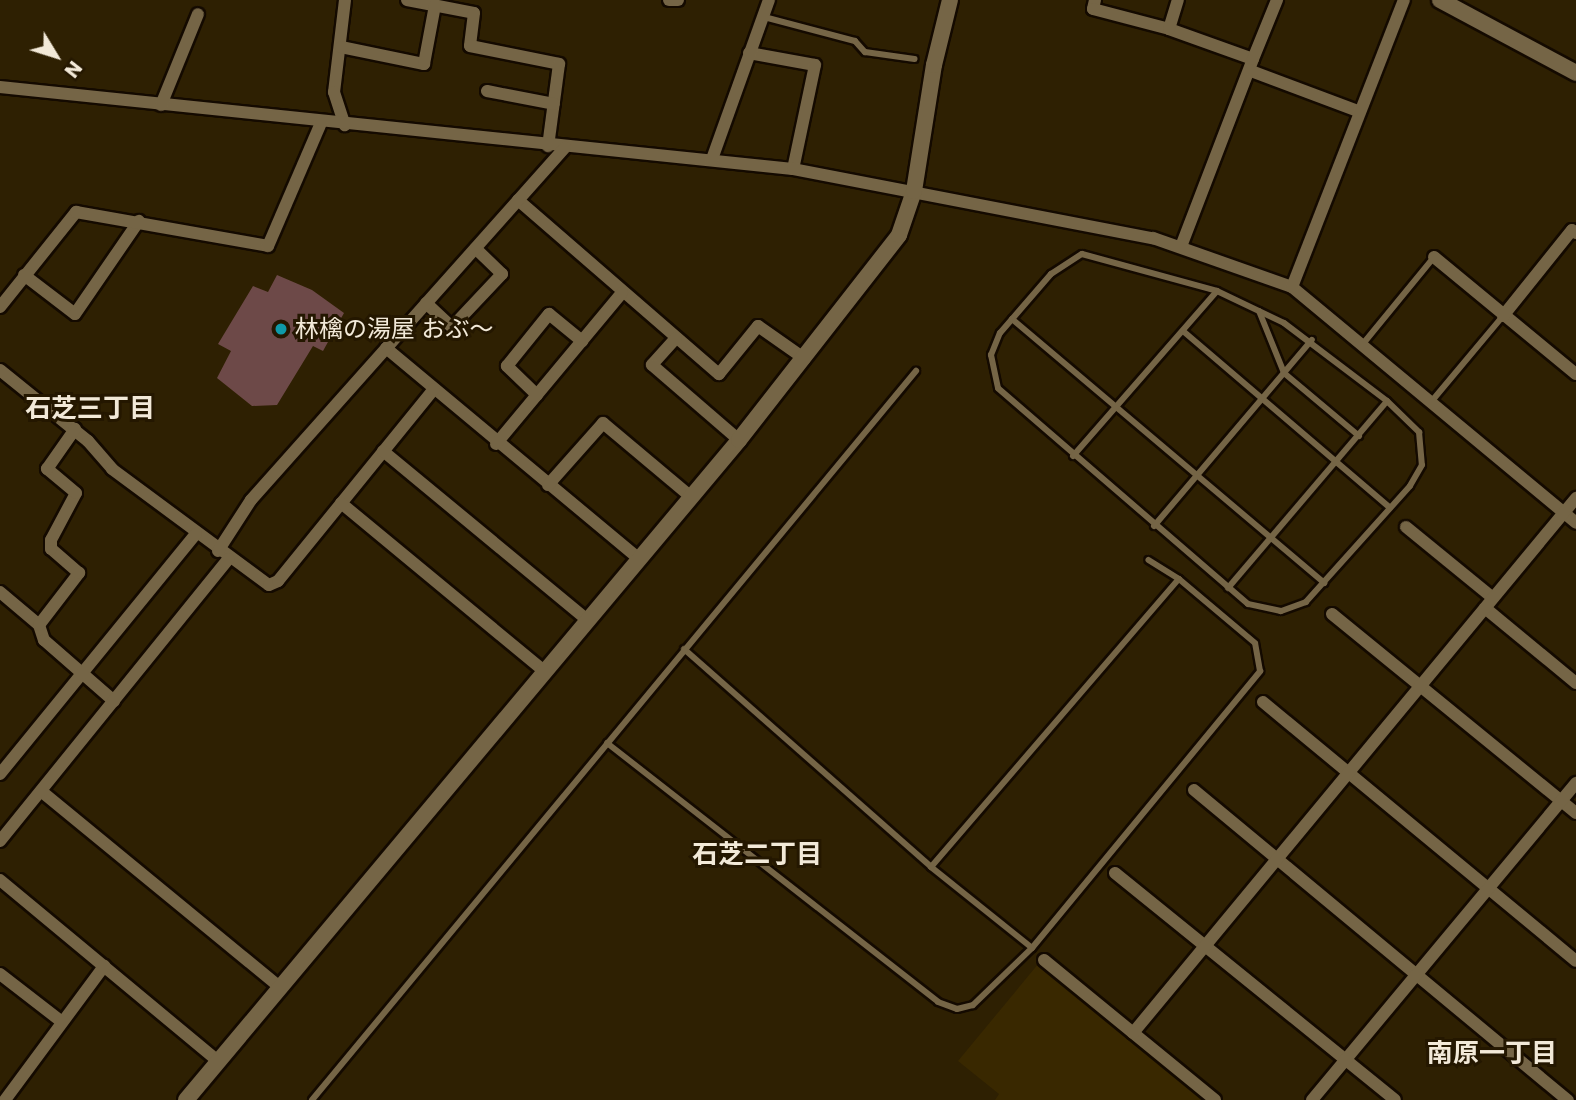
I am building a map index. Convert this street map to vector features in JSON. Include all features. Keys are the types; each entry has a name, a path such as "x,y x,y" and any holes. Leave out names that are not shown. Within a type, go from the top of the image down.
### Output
{"street":[{"path":"345,0 334,92 345,125"},
{"path":"407,0 474,13 470,46 559,64 548,146"},
{"path":"669,0 678,0"},
{"path":"712,159 769,0"},
{"path":"186,1100 739,440 805,359 899,235 914,191 934,65 950,0"},
{"path":"1095,0 1093,9 1169,29 1358,111"},
{"path":"1169,29 1178,0"},
{"path":"1181,247 1277,0"},
{"path":"1292,287 1358,111 1404,0"},
{"path":"1440,0 1576,73"},
{"path":"341,47 424,64 435,5"},
{"path":"161,105 198,14"},
{"path":"750,54 815,65 793,169"},
{"path":"0,87 321,123 793,169 914,191 1181,247 1292,287 1361,346 1566,510 1576,523"},
{"path":"487,91 554,104"},
{"path":"0,307 76,212 139,221 268,246 321,123"},
{"path":"0,841 114,701 223,555 251,500 565,148"},
{"path":"518,200 621,293 719,374 758,326 805,359"},
{"path":"24,275 75,314 139,221"},
{"path":"1503,316 1573,230 1576,233"},
{"path":"426,303 452,327 502,274 475,248"},
{"path":"1434,257 1576,374"},
{"path":"496,444 621,293"},
{"path":"537,395 506,366 549,314 582,341"},
{"path":"676,338 652,365 739,440"},
{"path":"386,348 496,444 639,559"},
{"path":"0,370 75,429 112,469 223,555 269,585 278,581 435,389"},
{"path":"548,485 603,423 691,496"},
{"path":"39,625 79,573 51,549 51,540 76,493 47,469 75,429"},
{"path":"383,451 587,620"},
{"path":"1133,1033 1576,498"},
{"path":"341,503 545,672"},
{"path":"1406,527 1576,683"},
{"path":"0,774 196,534"},
{"path":"0,592 39,625 44,640 114,701"},
{"path":"1332,614 1576,813"},
{"path":"1263,702 1576,961"},
{"path":"1312,1100 1576,783"},
{"path":"1194,790 1568,1100"},
{"path":"41,791 280,987"},
{"path":"1115,873 1395,1100"},
{"path":"0,880 218,1061"},
{"path":"1044,960 1214,1100"},
{"path":"5,1100 104,966"},
{"path":"0,974 62,1023"}],"lane":[{"path":"764,18 855,40 865,52 915,59"},
{"path":"1082,254 1217,291 1259,311 1312,340 1387,401 1410,421 1423,447 1422,466 1390,508 1306,602 1281,611 1257,608 1228,588 1004,397 993,378 994,344 1051,274 1082,254"},
{"path":"1361,346 1434,257"},
{"path":"1073,456 1217,291"},
{"path":"1259,311 1284,373 1359,436"},
{"path":"1431,402 1503,316"},
{"path":"1012,319 1324,583"},
{"path":"1184,331 1390,508"},
{"path":"1154,526 1312,340"},
{"path":"312,1100 916,371"},
{"path":"1228,588 1387,401"},
{"path":"607,743 938,1002 957,1009 973,1005 1032,948 1260,671 1255,643 1179,579 1149,560"},
{"path":"931,867 1179,579"},
{"path":"684,649 931,867 1032,948"}],"shaded area":[{"path":"1039,963 1208,1100 995,1100 999,1094 958,1061"}],"building":[{"name":"林檎の湯屋 おぶ～","path":"277,275 312,290 344,313 323,351 313,346 277,405 252,406 217,378 231,351 218,344 253,286 268,292"}],"place":[{"name":"林檎の湯屋 おぶ～","path":"281,329"}],"district":[{"name":"石芝三丁目","path":"90,409"},
{"name":"石芝二丁目","path":"757,855"},
{"name":"南原一丁目","path":"1492,1054"}]}
